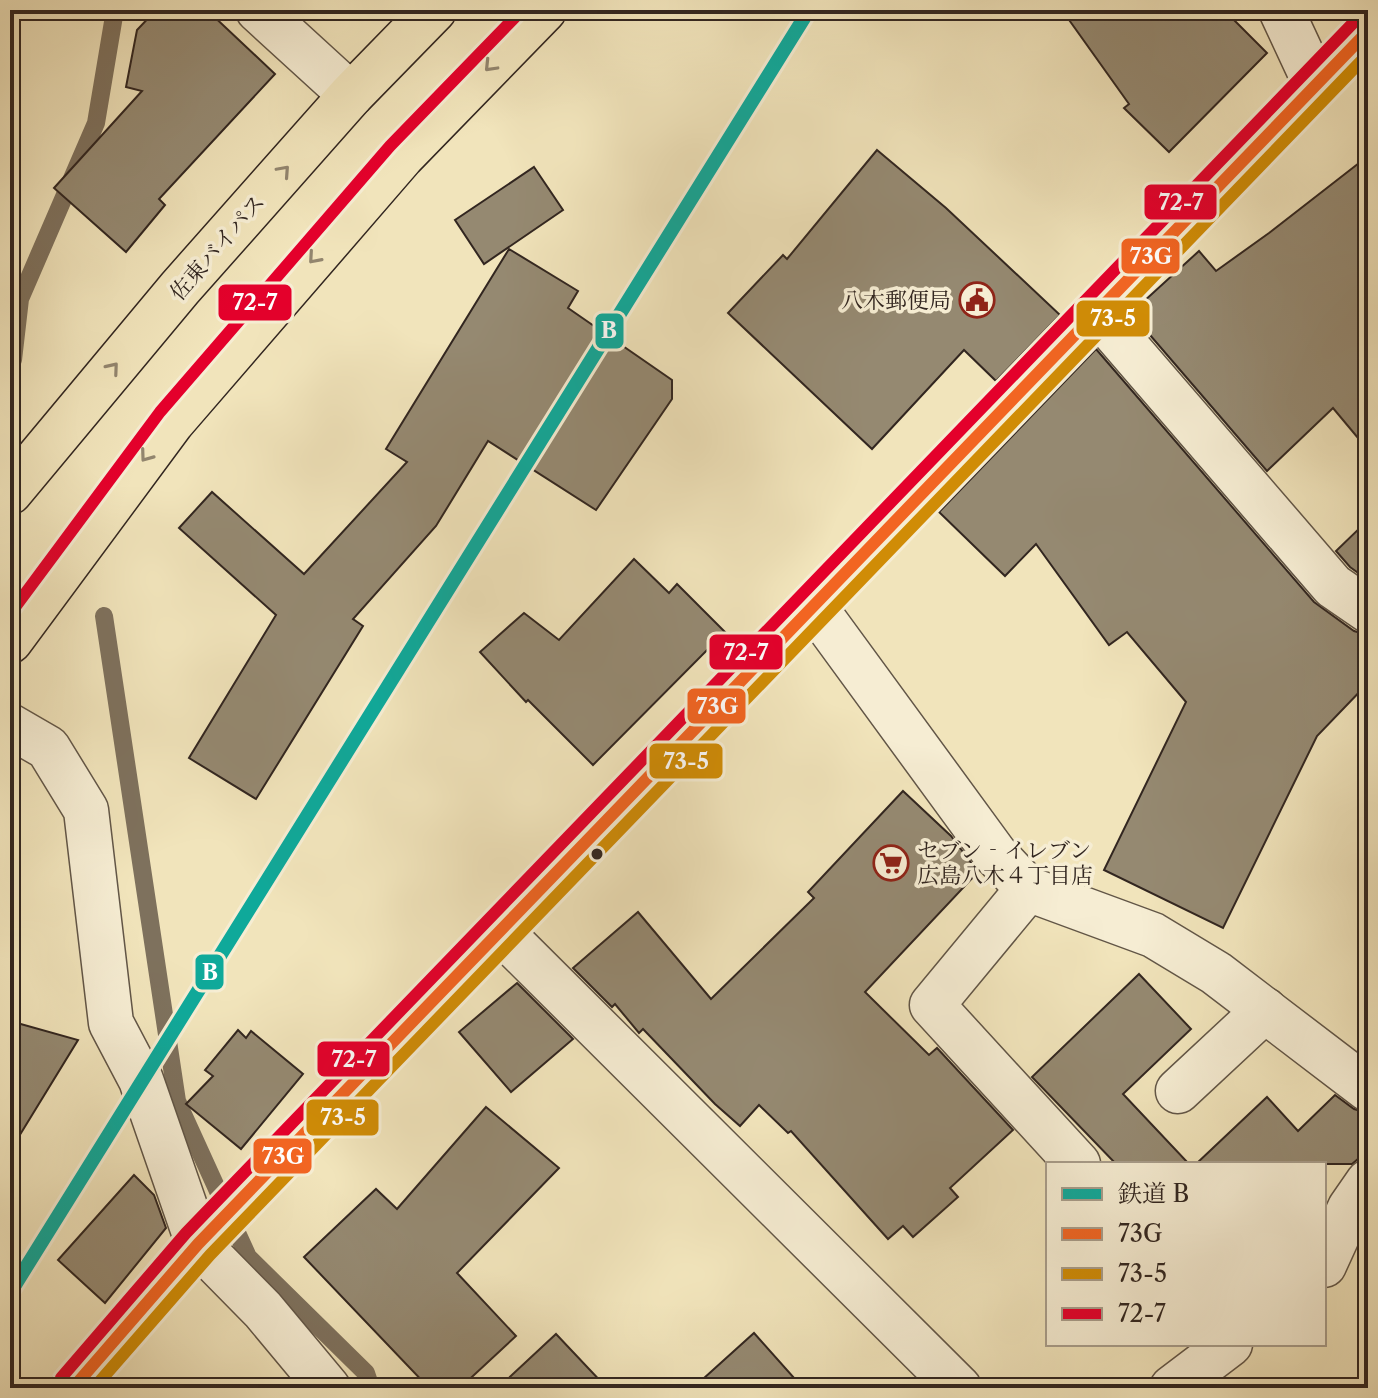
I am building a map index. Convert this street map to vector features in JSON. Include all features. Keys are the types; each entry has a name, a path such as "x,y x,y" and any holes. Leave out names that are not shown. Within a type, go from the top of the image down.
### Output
{"main road":[{"name":"佐東バイパス","path":"10,492 180,288 351,95 434,10"},
{"path":"10,641 172,422 402,156 544,10"},
{"path":"73,1388 198,1244 1368,31"}],"street":[{"path":"258,10 351,95"},
{"path":"1281,10 1315,83"},
{"path":"1096,311 1333,586 1368,610"},
{"path":"813,605 995,854 1028,889 1153,935 1216,973 1368,1089"},
{"path":"10,726 48,748 86,810 111,1023 141,1080 198,1244 263,1310 328,1388"},
{"path":"1028,889 932,1005 1076,1162"},
{"path":"499,930 959,1388"},
{"path":"1178,1091 1265,1010"},
{"path":"1326,1261 1350,1208 1368,1182"},
{"path":"1172,1388 1227,1346"}],"building":[{"path":"156,10 207,10 275,74 159,199 165,205 126,252 54,188 142,91 126,87 137,30"},
{"path":"1062,10 1224,10 1267,53 1169,152 1124,108 1129,104"},
{"path":"877,150 946,208 1060,315 996,381 964,350 872,449 728,313 783,255 787,259"},
{"path":"1368,156 1368,450 1333,408 1267,471 1131,313 1199,251 1216,271"},
{"path":"534,167 563,210 484,264 455,220"},
{"path":"509,249 578,291 568,308 672,380 672,399 596,510 488,441 436,526 353,619 363,626 256,799 189,758 276,615 179,528 212,492 304,574 407,462 386,449"},
{"path":"1096,349 1314,602 1354,631 1368,635 1368,683 1317,736 1223,928 1104,870 1186,702 1127,632 1109,645 1036,544 1005,576 939,512"},
{"path":"1368,520 1368,580 1350,567 1336,551"},
{"path":"634,559 669,593 677,584 725,632 593,765 528,700 526,702 480,652 524,613 559,640"},
{"path":"903,791 951,836 978,872 865,992 929,1055 937,1048 1013,1130 950,1188 958,1197 913,1237 903,1226 888,1239 791,1131 788,1133 759,1105 740,1126 643,1029 639,1033 615,1004 612,1007 573,968 638,912 711,999 814,898 808,892"},
{"path":"1139,974 1191,1029 1123,1094 1187,1162 1114,1162 1032,1077"},
{"path":"517,983 573,1039 511,1092 459,1032"},
{"path":"10,1021 78,1040 10,1151"},
{"path":"238,1030 246,1038 251,1031 303,1074 241,1149 186,1104 213,1076 205,1070"},
{"path":"1335,1095 1354,1109 1368,1113 1368,1157 1352,1164 1198,1162 1267,1097 1298,1131"},
{"path":"486,1107 559,1168 457,1273 516,1336 460,1388 429,1388 304,1257 376,1189 397,1209"},
{"path":"134,1175 154,1195 166,1228 105,1303 58,1260"},
{"path":"754,1333 803,1388 693,1388"},
{"path":"556,1334 607,1388 498,1388"}],"waterway":[{"path":"13,360 20,299 96,123 115,10"},
{"path":"104,616 177,1101 248,1257 366,1373 371,1388"}],"rail line":[{"name":"B","path":"10,1293 809,10"}],"transit line":[{"name":"72-7","path":"10,614 160,412 390,146 522,10"},
{"name":"72-7","path":"61,1378 186,1233 1356,20"},
{"name":"73G","path":"73,1388 198,1244 1368,31"},
{"name":"73-5","path":"94,1388 210,1255 1368,54"}],"place":[{"name":"八木郵便局","path":"977,300"},
{"name":"セブン‐イレブン 広島八木４丁目店","path":"891,863"}]}
